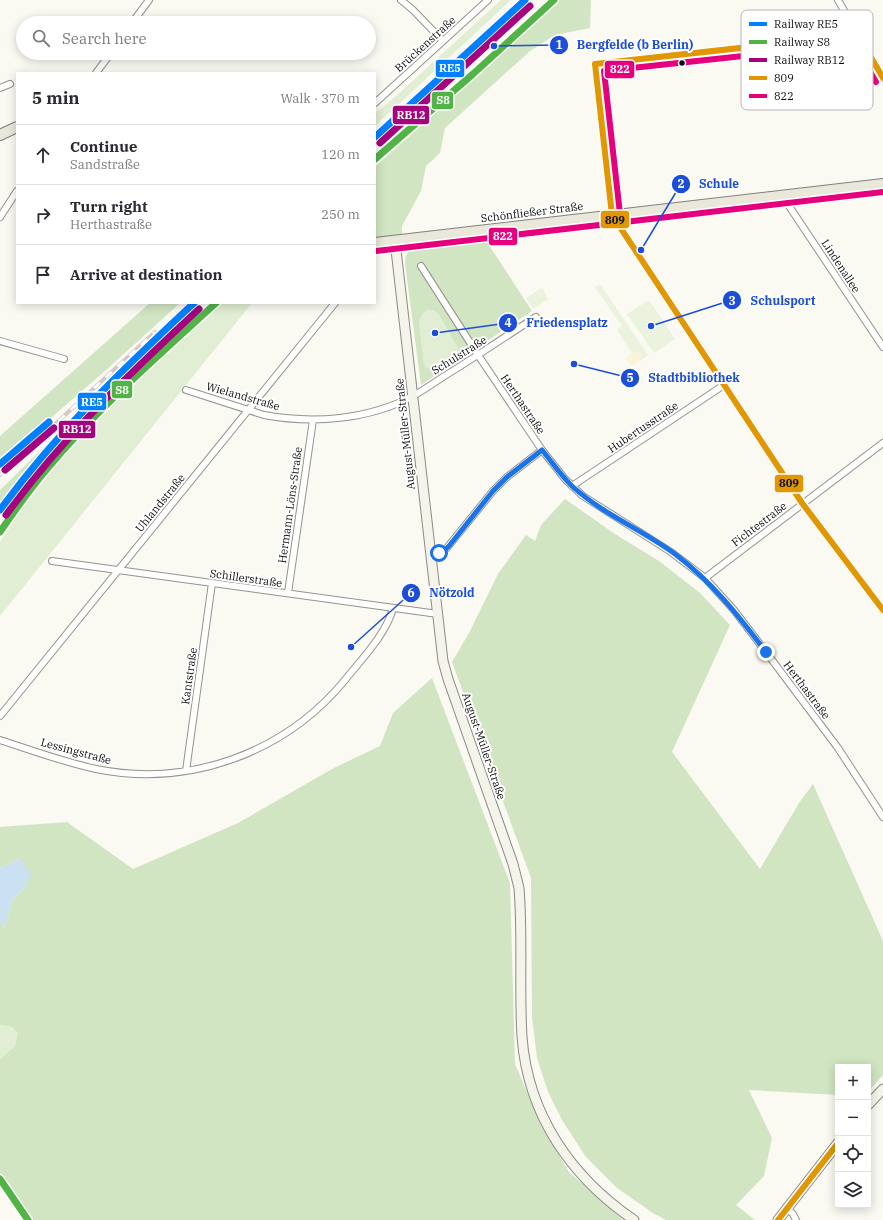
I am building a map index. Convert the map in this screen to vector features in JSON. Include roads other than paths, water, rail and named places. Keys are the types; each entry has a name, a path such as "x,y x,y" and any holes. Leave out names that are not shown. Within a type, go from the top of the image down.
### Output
{"main road":[{"path":"0,135 16,127"},
{"name":"Schönfließer Straße","path":"376,243 883,184"},
{"name":"August-Müller-Straße","path":"395,241 443,662 517,876 520,900 522,1038 526,1064 534,1093 551,1133 567,1158 588,1182 606,1199 634,1220"},
{"path":"871,1102 883,1089"},
{"path":"778,1220 835,1146"}],"street":[{"path":"137,16 149,0"},
{"path":"401,0 413,10 443,41"},
{"name":"Brückenstraße","path":"376,102 488,0"},
{"path":"838,0 844,10"},
{"path":"741,48 595,64 612,215 802,503 883,610"},
{"path":"97,72 106,60"},
{"path":"873,61 883,78"},
{"path":"0,88 10,84"},
{"path":"0,217 16,193"},
{"name":"Lindenallee","path":"786,195 787,203 883,347"},
{"name":"Herthastraße","path":"421,266 478,355 542,450 572,486 595,504 671,552 705,578 734,610 838,748 883,817"},
{"name":"Uhlandstraße","path":"0,716 334,304"},
{"name":"Schulstraße","path":"413,396 536,317"},
{"path":"0,341 64,359"},
{"name":"Hubertusstraße","path":"572,486 724,385"},
{"name":"Wielandstraße","path":"186,390 248,410 276,417 313,420 356,415 383,408 413,396"},
{"name":"Hermann-Löns-Straße","path":"288,593 313,420"},
{"name":"Fichtestraße","path":"705,578 883,443"},
{"path":"431,554 441,553 446,549 493,491 507,477 542,450"},
{"name":"Schillerstraße","path":"52,561 438,614"},
{"name":"Kantstraße","path":"186,771 212,583"},
{"name":"Lessingstraße","path":"0,740 96,769 135,774 186,771 218,764 245,755 277,739 303,721 328,700 351,673 386,626 393,608"},
{"path":"787,1208 796,1220"}],"water":[{"path":"20,859 31,874 25,887 12,901 5,927 0,922 0,868"}],"railway":[{"path":"0,475 155,332"}],"rail line":[{"name":"RE5","path":"376,136 525,0"},
{"name":"S8","path":"376,158 473,74 554,0"},
{"name":"RB12","path":"380,143 530,6"},
{"name":"RE5","path":"0,510 44,454 92,402 116,377 193,304"},
{"name":"S8","path":"0,532 41,477 87,425 150,363 215,304"},
{"name":"RB12","path":"6,515 50,459 98,407 122,382 199,309"},
{"name":"RE5","path":"0,464 49,422"},
{"name":"RB12","path":"5,470 54,428"},
{"name":"S8","path":"0,1179 28,1220"}],"place":[{"name":"Bergfelde (b Berlin)","path":"494,46"},
{"name":"Schule","path":"641,250"},
{"name":"Schulsport","path":"651,326"},
{"name":"Friedensplatz","path":"435,333"},
{"name":"Stadtbibliothek","path":"574,364"},
{"name":"Nötzold","path":"351,647"}]}
